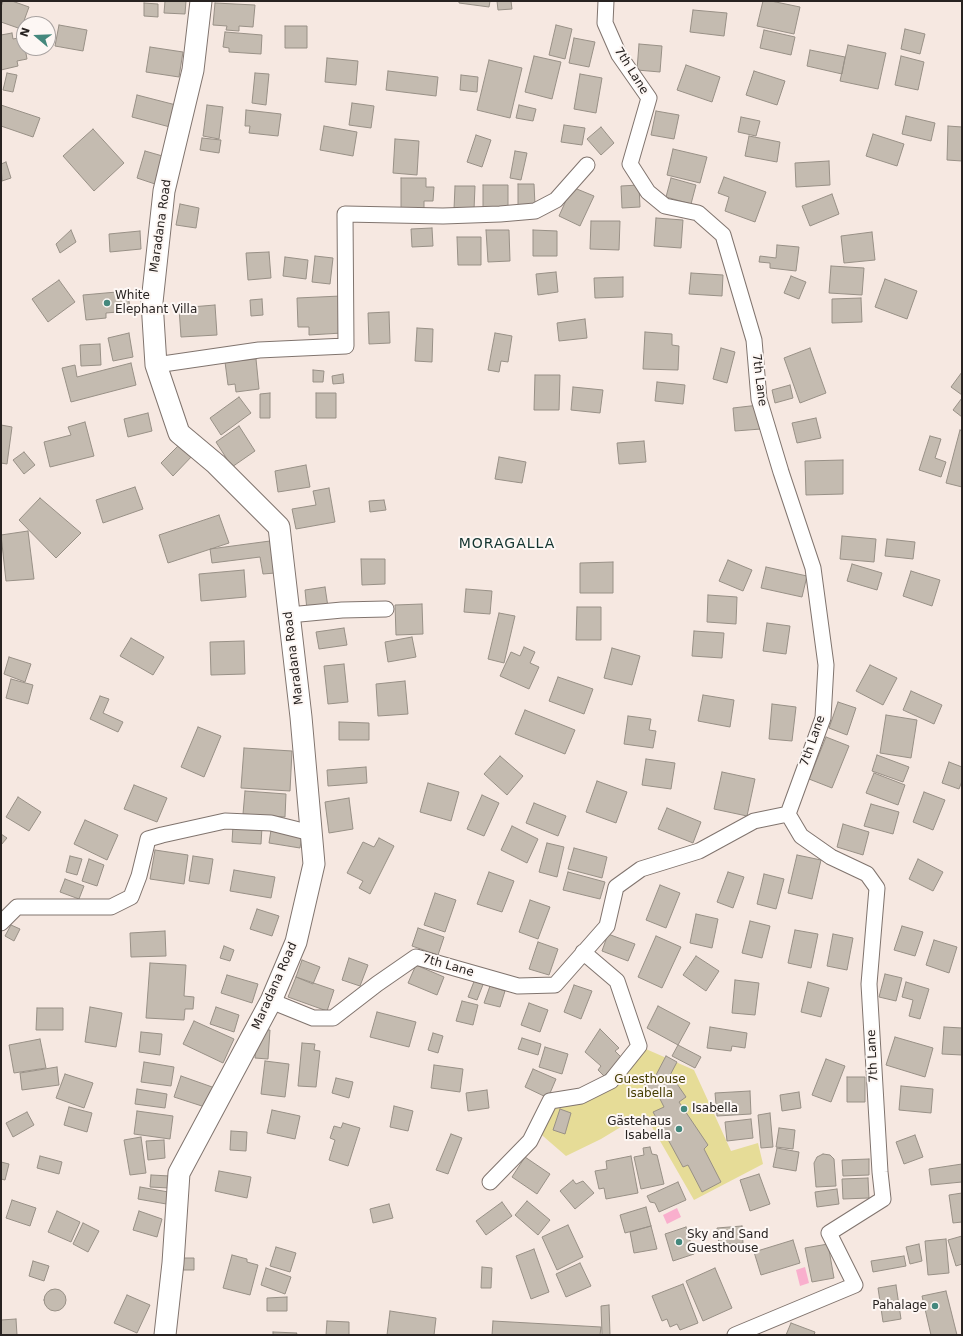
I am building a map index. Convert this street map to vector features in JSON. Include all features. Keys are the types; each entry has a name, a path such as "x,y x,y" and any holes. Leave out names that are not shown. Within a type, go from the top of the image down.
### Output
{"street":[{"name":"Maradana Road","path":"165,1335 173,1263 179,1173 271,1001 296,942 314,864 301,716 279,527 216,464 179,433 156,365 152,302 164,191 193,70 201,1"},
{"name":"7th Lane","path":"606,1 605,23 610,36 619,55 649,98 630,164 648,192 665,206 698,213 723,235 754,340 759,399 781,472 813,568 826,665 823,718 788,814"},
{"path":"156,365 259,350 346,346 345,214 443,216 535,211 556,200 587,165"},
{"path":"289,615 386,608"},
{"name":"7th Lane","path":"271,1001 313,1018 333,1018 377,984 416,957 518,986 554,985 607,926 616,887 641,869 699,851 754,821 788,814"},
{"name":"7th Lane","path":"735,1335 855,1284 829,1233 883,1199 869,984 876,888 867,874 831,857 801,836 788,814"},
{"path":"1,923 17,907 110,907 131,896 139,876 148,839 225,821 271,823 311,833"},
{"path":"490,1182 530,1141 550,1101 581,1096 611,1081 639,1046 617,981 583,952"}],"green space":[{"name":"Guesthouse Isabella","path":"639,1046 694,1070 731,1151 758,1143 763,1164 694,1200 648,1120 634,1119 601,1139 566,1156 536,1130 550,1101 611,1081"}],"shaded area":[{"path":"677,1208 681,1217 667,1224 663,1215"},
{"path":"805,1267 809,1283 800,1286 796,1270"}],"building":[{"path":"3,1 12,1 29,7 26,16 16,16 16,27 1,22 1,7"},
{"path":"165,1 186,1 185,14 164,13"},
{"path":"459,1 490,1 489,7 459,3"},
{"path":"497,1 511,1 512,9 498,10"},
{"path":"763,1 771,1 800,7 794,34 757,26"},
{"path":"144,3 158,4 158,17 144,16"},
{"path":"215,3 255,5 253,27 239,26 239,31 226,30 227,26 213,25"},
{"path":"693,10 727,13 724,36 690,32"},
{"path":"59,25 87,30 83,51 56,46"},
{"path":"556,25 572,29 565,59 549,55"},
{"path":"285,26 307,26 307,48 285,48"},
{"path":"905,29 925,34 920,54 901,49"},
{"path":"764,30 795,37 791,55 760,48"},
{"path":"225,32 262,35 261,54 229,52 229,48 223,47"},
{"path":"12,33 13,39 16,38 16,56 26,56 27,59 17,61 18,66 1,70 1,35"},
{"path":"574,38 595,42 589,67 569,63"},
{"path":"639,44 662,46 660,72 637,70"},
{"path":"848,45 886,53 878,89 840,81"},
{"path":"150,47 183,52 179,77 146,72"},
{"path":"810,50 845,57 842,74 807,66"},
{"path":"534,56 561,62 552,99 525,92"},
{"path":"901,56 924,62 918,90 895,85"},
{"path":"327,58 358,61 356,85 325,82"},
{"path":"489,60 522,68 510,118 477,110"},
{"path":"686,65 720,77 712,102 677,90"},
{"path":"388,71 438,77 436,96 386,90"},
{"path":"754,71 785,81 777,105 746,95"},
{"path":"7,73 17,75 13,92 3,90"},
{"path":"255,73 269,74 266,105 252,103"},
{"path":"580,74 602,78 596,113 574,109"},
{"path":"461,75 478,77 477,92 460,90"},
{"path":"137,95 176,105 170,127 132,117"},
{"path":"352,103 374,106 371,128 349,125"},
{"path":"1,105 40,118 33,137 1,126"},
{"path":"207,105 223,107 219,139 203,136"},
{"path":"519,105 536,109 533,121 516,118"},
{"path":"246,110 281,114 278,136 249,133 250,126 245,126"},
{"path":"656,111 679,115 674,139 651,135"},
{"path":"906,116 935,123 931,141 902,134"},
{"path":"741,117 760,121 756,136 738,132"},
{"path":"564,125 585,128 582,145 561,142"},
{"path":"324,126 357,132 353,156 320,150"},
{"path":"948,126 962,127 962,161 947,160"},
{"path":"601,127 614,143 601,155 587,139"},
{"path":"93,129 124,163 94,191 63,156"},
{"path":"873,134 904,144 897,166 866,156"},
{"path":"476,135 491,140 482,167 467,162"},
{"path":"749,136 780,142 777,162 745,156"},
{"path":"202,138 221,140 219,153 200,150"},
{"path":"395,139 419,141 417,175 393,173"},
{"path":"673,149 707,157 700,183 667,175"},
{"path":"145,151 166,157 158,185 137,178"},
{"path":"515,151 527,153 521,180 510,178"},
{"path":"829,161 830,185 796,187 795,163"},
{"path":"6,162 11,178 2,181 1,164"},
{"path":"724,177 766,192 755,222 725,211 729,197 718,193"},
{"path":"401,178 426,178 426,187 434,187 433,201 424,201 424,212 401,212"},
{"path":"671,178 696,185 691,204 666,197"},
{"path":"518,184 534,184 535,205 518,206"},
{"path":"483,185 508,185 508,208 483,208"},
{"path":"639,185 640,207 622,208 621,186"},
{"path":"455,186 475,186 474,210 454,209"},
{"path":"572,187 594,196 580,226 559,216"},
{"path":"832,194 839,214 810,226 802,206"},
{"path":"180,204 199,208 196,228 176,225"},
{"path":"656,218 683,220 681,248 654,246"},
{"path":"591,221 620,221 619,250 590,249"},
{"path":"432,228 433,246 412,247 411,229"},
{"path":"71,230 76,242 60,253 56,244"},
{"path":"486,230 509,230 510,261 488,262"},
{"path":"533,230 557,231 557,256 533,256"},
{"path":"140,231 141,249 110,252 109,234"},
{"path":"872,232 875,260 844,263 841,236"},
{"path":"457,237 481,237 481,265 458,265"},
{"path":"777,245 799,247 796,271 770,268 770,263 759,262 760,256 776,258"},
{"path":"269,252 271,278 248,280 246,253"},
{"path":"315,256 333,258 330,284 312,282"},
{"path":"285,257 308,260 306,279 283,276"},
{"path":"831,266 864,268 862,295 829,293"},
{"path":"556,272 558,292 538,295 536,274"},
{"path":"691,273 723,275 722,296 689,294"},
{"path":"791,276 806,282 799,299 784,293"},
{"path":"623,277 623,297 595,298 594,278"},
{"path":"885,279 917,291 907,319 875,307"},
{"path":"59,280 75,302 48,322 32,299"},
{"name":"White Elephant Villa","path":"128,291 130,311 106,313 106,318 86,320 83,295"},
{"path":"341,296 342,333 309,335 309,327 298,327 297,298"},
{"path":"861,298 862,322 832,323 832,299"},
{"path":"262,299 263,315 251,316 250,300"},
{"path":"215,305 217,335 181,337 179,308"},
{"path":"389,312 390,343 369,344 368,313"},
{"path":"585,319 587,338 559,341 557,323"},
{"path":"417,328 433,329 432,362 415,361"},
{"path":"645,332 672,334 672,345 679,346 678,370 643,369"},
{"path":"129,333 133,357 113,361 108,338"},
{"path":"495,333 512,336 508,362 501,361 499,372 488,370"},
{"path":"100,344 101,365 81,366 80,345"},
{"path":"721,348 735,352 727,383 713,379"},
{"path":"810,348 826,393 800,403 784,358"},
{"path":"256,359 259,389 236,392 235,384 228,385 225,362"},
{"path":"131,363 136,385 71,402 62,368 75,365 77,377"},
{"path":"313,370 324,371 323,382 313,382"},
{"path":"962,372 962,395 951,387"},
{"path":"343,374 344,383 333,384 332,376"},
{"path":"535,375 560,375 559,410 534,410"},
{"path":"657,382 685,385 683,404 655,401"},
{"path":"790,385 793,398 775,403 772,390"},
{"path":"573,387 603,390 600,413 571,410"},
{"path":"270,393 270,418 260,418 260,394"},
{"path":"316,393 336,393 336,418 316,418"},
{"path":"239,397 251,413 221,435 210,418"},
{"path":"962,398 962,417 953,410"},
{"path":"759,405 761,429 735,431 733,408"},
{"path":"148,413 152,431 128,437 124,419"},
{"path":"816,418 821,438 797,443 792,423"},
{"path":"85,422 94,456 50,467 44,442 71,435 68,427"},
{"path":"1,425 12,427 7,464 1,463"},
{"path":"239,426 255,451 232,467 216,442"},
{"path":"960,430 962,431 962,487 946,483"},
{"path":"930,436 941,439 935,458 946,462 941,477 919,470"},
{"path":"644,441 646,462 619,464 617,443"},
{"path":"182,442 194,454 173,476 161,463"},
{"path":"24,452 35,465 24,474 13,460"},
{"path":"499,457 526,462 522,483 495,479"},
{"path":"843,460 843,494 806,495 805,461"},
{"path":"306,465 310,487 278,492 275,471"},
{"path":"135,487 143,509 103,523 96,500"},
{"path":"329,488 335,522 296,529 292,509 316,505 313,491"},
{"path":"40,498 81,533 56,558 19,520"},
{"path":"384,500 386,510 370,512 369,501"},
{"path":"219,515 229,543 168,563 159,535"},
{"path":"28,531 34,579 6,581 1,535"},
{"path":"842,536 876,539 874,562 840,559"},
{"path":"887,539 915,542 913,559 885,556"},
{"path":"270,541 275,573 263,574 260,557 212,563 210,549"},
{"path":"361,559 385,559 385,584 362,585"},
{"path":"728,560 752,570 743,591 719,581"},
{"path":"613,562 613,593 580,593 580,563"},
{"path":"852,564 882,573 877,590 847,581"},
{"path":"766,567 807,576 802,597 761,588"},
{"path":"244,570 246,597 201,601 199,574"},
{"path":"911,571 940,580 932,606 903,596"},
{"path":"325,587 328,607 307,610 305,590"},
{"path":"466,589 492,591 490,614 464,612"},
{"path":"708,595 737,597 736,624 707,622"},
{"path":"422,604 423,634 396,635 395,605"},
{"path":"577,607 601,607 601,640 576,640"},
{"path":"499,613 515,616 504,663 488,659"},
{"path":"767,623 790,626 786,654 763,651"},
{"path":"344,628 347,645 319,649 316,632"},
{"path":"694,631 724,633 722,658 692,656"},
{"path":"412,637 416,657 388,662 385,642"},
{"path":"131,638 164,657 153,675 120,656"},
{"path":"244,641 245,674 211,675 210,642"},
{"path":"524,647 535,652 530,663 539,667 529,689 500,676 511,652 520,656"},
{"path":"612,648 640,656 632,685 604,678"},
{"path":"9,657 31,664 25,682 4,674"},
{"path":"344,664 348,702 328,704 324,666"},
{"path":"870,665 897,678 883,705 856,691"},
{"path":"558,677 593,689 584,714 549,701"},
{"path":"11,679 33,685 28,704 6,698"},
{"path":"405,681 408,714 378,716 376,684"},
{"path":"911,691 942,705 934,724 903,710"},
{"path":"703,695 734,700 730,727 698,721"},
{"path":"100,696 109,699 103,713 123,722 118,732 90,719"},
{"path":"838,702 856,708 847,735 829,728"},
{"path":"772,704 796,707 792,741 769,739"},
{"path":"525,710 575,730 565,754 515,734"},
{"path":"886,715 917,720 911,758 880,753"},
{"path":"628,716 651,719 649,730 656,731 653,748 624,744"},
{"path":"339,722 369,723 369,740 339,740"},
{"path":"198,727 221,736 204,777 181,767"},
{"path":"826,737 849,746 832,788 809,779"},
{"path":"244,748 292,751 290,791 241,788"},
{"path":"877,755 909,767 903,782 872,771"},
{"path":"500,756 523,776 507,795 484,774"},
{"path":"646,759 675,763 671,789 642,785"},
{"path":"949,762 962,767 962,781 959,789 942,783"},
{"path":"366,767 367,783 328,786 327,770"},
{"path":"722,772 755,779 747,816 714,809"},
{"path":"874,773 905,785 898,805 866,793"},
{"path":"597,781 627,792 616,823 586,812"},
{"path":"428,783 459,792 451,821 420,812"},
{"path":"134,785 167,798 157,822 124,809"},
{"path":"245,791 286,794 285,817 243,814"},
{"path":"924,792 945,800 933,830 913,822"},
{"path":"482,795 499,803 484,836 467,829"},
{"path":"18,797 41,812 29,831 6,817"},
{"path":"349,798 353,829 329,833 325,802"},
{"path":"534,803 566,816 558,836 526,823"},
{"path":"871,804 899,812 893,834 864,826"},
{"path":"667,808 701,822 693,843 658,829"},
{"path":"85,820 118,835 107,860 74,844"},
{"path":"843,824 869,832 863,855 837,847"},
{"path":"233,826 262,827 261,844 232,842"},
{"path":"512,826 538,839 527,863 501,850"},
{"path":"271,830 302,835 300,848 269,843"},
{"path":"1,834 7,838 1,845"},
{"path":"379,838 394,846 370,894 359,888 363,881 347,873 363,842 374,847"},
{"path":"547,843 564,847 557,877 539,872"},
{"path":"574,848 607,857 602,878 568,869"},
{"path":"155,850 188,855 184,884 150,879"},
{"path":"797,855 821,860 812,899 788,893"},
{"path":"70,856 82,859 77,875 66,872"},
{"path":"193,856 213,859 209,884 189,881"},
{"path":"89,859 104,865 97,886 82,881"},
{"path":"918,859 943,872 933,891 909,879"},
{"path":"234,870 275,877 271,898 230,891"},
{"path":"489,872 514,881 502,912 477,904"},
{"path":"568,872 605,882 600,899 563,890"},
{"path":"728,872 744,877 733,908 717,902"},
{"path":"764,874 784,879 776,909 757,904"},
{"path":"65,879 84,886 79,899 60,892"},
{"path":"660,885 680,893 666,928 646,920"},
{"path":"435,893 456,900 445,932 424,925"},
{"path":"530,900 550,907 538,939 519,932"},
{"path":"257,909 279,916 272,936 250,929"},
{"path":"696,914 718,919 712,948 690,943"},
{"path":"750,921 770,926 762,958 742,953"},
{"path":"11,925 20,929 14,941 5,936"},
{"path":"902,926 923,932 915,956 894,950"},
{"path":"418,928 444,937 438,955 412,946"},
{"path":"795,930 818,934 811,968 788,963"},
{"path":"165,931 166,956 131,957 130,933"},
{"path":"608,934 635,944 628,961 602,951"},
{"path":"833,934 853,938 847,970 827,966"},
{"path":"656,936 681,947 662,988 638,977"},
{"path":"934,940 957,947 949,973 926,965"},
{"path":"538,942 558,949 549,975 529,969"},
{"path":"224,946 234,950 230,961 220,958"},
{"path":"696,956 719,971 706,991 683,975"},
{"path":"349,958 368,965 360,986 342,980"},
{"path":"302,960 320,967 313,984 296,977"},
{"path":"150,963 186,965 184,996 194,997 193,1009 185,1009 184,1020 146,1018"},
{"path":"416,965 444,977 437,995 408,983"},
{"path":"885,974 902,978 896,1001 879,997"},
{"path":"227,975 258,984 252,1003 221,993"},
{"path":"296,977 334,990 327,1011 288,997"},
{"path":"475,979 484,982 477,1000 468,997"},
{"path":"735,980 759,983 755,1015 732,1013"},
{"path":"808,982 829,988 821,1017 801,1012"},
{"path":"906,982 929,989 920,1019 909,1016 913,1000 902,997"},
{"path":"574,985 592,991 581,1019 564,1012"},
{"path":"490,986 505,991 500,1007 484,1003"},
{"path":"462,1001 478,1005 473,1025 456,1021"},
{"path":"529,1003 548,1010 540,1032 521,1025"},
{"path":"658,1006 690,1023 678,1045 647,1028"},
{"path":"90,1007 122,1013 116,1047 85,1042"},
{"path":"216,1007 239,1015 234,1032 210,1024"},
{"path":"37,1008 63,1008 63,1030 36,1030"},
{"path":"377,1012 416,1022 409,1047 370,1037"},
{"path":"194,1021 234,1039 223,1063 183,1044"},
{"path":"710,1027 747,1033 745,1048 732,1046 731,1051 707,1048"},
{"path":"944,1027 962,1028 962,1055 942,1054"},
{"path":"257,1029 270,1030 268,1059 255,1058"},
{"path":"600,1029 619,1048 615,1051 622,1058 604,1076 598,1070 601,1066 585,1052"},
{"path":"141,1032 162,1034 160,1055 139,1052"},
{"path":"433,1033 443,1036 438,1053 428,1050"},
{"path":"895,1037 933,1048 925,1077 886,1065"},
{"path":"522,1038 541,1044 538,1055 518,1049"},
{"path":"40,1039 46,1068 14,1073 9,1045"},
{"path":"302,1043 315,1044 314,1050 320,1051 316,1087 298,1086"},
{"path":"678,1045 701,1057 695,1068 672,1056"},
{"path":"545,1047 568,1054 562,1074 539,1067"},
{"name":"Gästehaus Isabella","path":"666,1056 677,1062 668,1079 675,1081 686,1097 679,1102 708,1145 704,1149 721,1182 702,1192 688,1165 683,1167 653,1112 664,1107 659,1097 645,1090 645,1080 648,1073 656,1075"},
{"path":"826,1059 845,1066 831,1102 812,1095"},
{"path":"265,1061 289,1064 285,1097 261,1094"},
{"path":"144,1062 174,1067 171,1086 141,1082"},
{"path":"434,1065 463,1069 460,1092 431,1088"},
{"path":"57,1067 59,1085 22,1090 20,1073"},
{"path":"533,1069 556,1079 548,1098 525,1087"},
{"path":"65,1074 93,1083 84,1108 56,1098"},
{"path":"181,1076 215,1088 208,1108 174,1097"},
{"path":"847,1077 865,1077 865,1102 847,1102"},
{"path":"336,1078 353,1082 349,1098 332,1093"},
{"path":"901,1086 933,1089 931,1113 899,1110"},
{"path":"137,1089 167,1094 165,1108 135,1104"},
{"path":"487,1090 489,1108 468,1111 466,1093"},
{"path":"750,1091 751,1114 717,1116 715,1093"},
{"path":"799,1092 801,1108 782,1111 780,1095"},
{"path":"394,1106 413,1111 408,1131 390,1127"},
{"path":"69,1107 92,1113 87,1132 64,1125"},
{"path":"560,1109 571,1113 565,1134 553,1130"},
{"path":"272,1110 300,1116 295,1139 267,1133"},
{"path":"137,1111 173,1116 170,1139 134,1134"},
{"path":"27,1112 34,1125 13,1137 6,1123"},
{"path":"770,1113 773,1147 761,1148 758,1115"},
{"path":"751,1119 753,1138 727,1141 725,1122"},
{"path":"343,1123 360,1128 348,1166 329,1160 335,1140 330,1138 334,1126 341,1128"},
{"path":"779,1128 795,1130 793,1149 776,1147"},
{"path":"231,1131 247,1132 246,1151 230,1150"},
{"path":"451,1134 462,1138 448,1174 436,1170"},
{"path":"915,1135 923,1157 904,1164 896,1142"},
{"path":"141,1137 146,1173 130,1175 124,1140"},
{"path":"164,1140 165,1158 148,1160 146,1141"},
{"path":"650,1147 652,1154 657,1155 664,1184 641,1189 634,1157 644,1155 643,1148"},
{"path":"777,1148 799,1152 796,1171 773,1167"},
{"path":"823,1154 830,1155 834,1159 836,1186 816,1187 814,1163 817,1157"},
{"path":"40,1156 62,1162 59,1174 37,1168"},
{"path":"631,1156 638,1193 606,1199 604,1188 599,1189 595,1171 607,1169 606,1161"},
{"path":"525,1157 550,1174 537,1194 512,1177"},
{"path":"869,1159 869,1175 843,1176 842,1160"},
{"path":"1,1162 9,1164 5,1180 1,1179"},
{"path":"962,1164 962,1182 931,1185 929,1169"},
{"path":"219,1171 251,1177 247,1198 215,1191"},
{"path":"759,1174 770,1204 750,1211 740,1180"},
{"path":"151,1175 170,1176 169,1188 150,1187"},
{"path":"868,1178 869,1198 843,1199 842,1179"},
{"path":"573,1180 576,1184 583,1181 594,1193 575,1209 560,1191"},
{"path":"678,1182 686,1200 659,1212 655,1203 650,1202 647,1196"},
{"path":"140,1187 174,1193 172,1205 138,1199"},
{"path":"837,1189 839,1204 817,1207 815,1192"},
{"path":"962,1193 962,1222 953,1223 949,1195"},
{"path":"12,1200 36,1208 30,1226 6,1218"},
{"path":"527,1201 550,1220 538,1235 515,1215"},
{"path":"502,1202 512,1216 486,1235 476,1221"},
{"path":"389,1204 393,1218 373,1223 370,1209"},
{"path":"646,1207 651,1226 625,1233 620,1215"},
{"path":"57,1211 80,1222 71,1242 48,1232"},
{"path":"139,1211 162,1219 157,1237 133,1230"},
{"path":"83,1223 99,1231 88,1252 73,1244"},
{"path":"568,1225 583,1257 557,1270 542,1237"},
{"path":"651,1226 657,1249 634,1253 630,1232"},
{"path":"742,1226 743,1243 719,1245 717,1228"},
{"path":"686,1227 694,1254 673,1261 665,1234"},
{"path":"962,1236 962,1264 956,1266 948,1240"},
{"path":"946,1239 949,1273 928,1275 925,1241"},
{"path":"793,1240 800,1263 761,1275 754,1252"},
{"path":"828,1244 834,1278 812,1282 805,1248"},
{"path":"919,1244 922,1261 910,1264 906,1247"},
{"path":"276,1247 296,1253 290,1272 270,1266"},
{"path":"534,1249 549,1292 531,1299 516,1256"},
{"path":"232,1255 247,1259 247,1262 258,1265 250,1295 223,1288"},
{"path":"904,1256 906,1266 873,1272 871,1261"},
{"path":"178,1258 194,1258 194,1270 178,1270"},
{"path":"33,1261 49,1266 44,1281 29,1276"},
{"path":"580,1263 591,1286 566,1297 556,1274"},
{"path":"482,1267 492,1268 491,1288 481,1288"},
{"path":"266,1268 291,1277 285,1294 261,1285"},
{"path":"715,1268 732,1308 703,1321 686,1281"},
{"path":"683,1284 698,1323 680,1330 677,1324 670,1327 667,1319 662,1321 652,1296"},
{"path":"896,1285 901,1319 883,1322 878,1288"},
{"path":"55,1289 63,1292 66,1300 63,1308 55,1311 47,1308 44,1300 47,1292"},
{"path":"946,1291 957,1335 931,1335 922,1296"},
{"path":"127,1295 150,1305 137,1333 114,1323"},
{"path":"287,1297 287,1311 267,1311 267,1298"},
{"path":"609,1305 610,1335 602,1335 601,1306"},
{"path":"390,1311 436,1318 434,1335 387,1335"},
{"path":"16,1319 17,1335 1,1335 1,1320"},
{"path":"327,1321 349,1322 349,1335 326,1335"},
{"path":"493,1321 601,1327 600,1335 492,1335"},
{"path":"791,1323 815,1332 814,1335 786,1335"},
{"path":"273,1332 297,1333 296,1335 273,1335"}],"place":[{"name":"White Elephant Villa","path":"107,303"},
{"name":"Isabella","path":"684,1109"},
{"name":"Gästehaus Isabella","path":"679,1129"},
{"name":"Sky and Sand Guesthouse","path":"679,1242"},
{"name":"Pahalage","path":"935,1306"}],"district":[{"name":"MORAGALLA","path":"507,544"}]}
